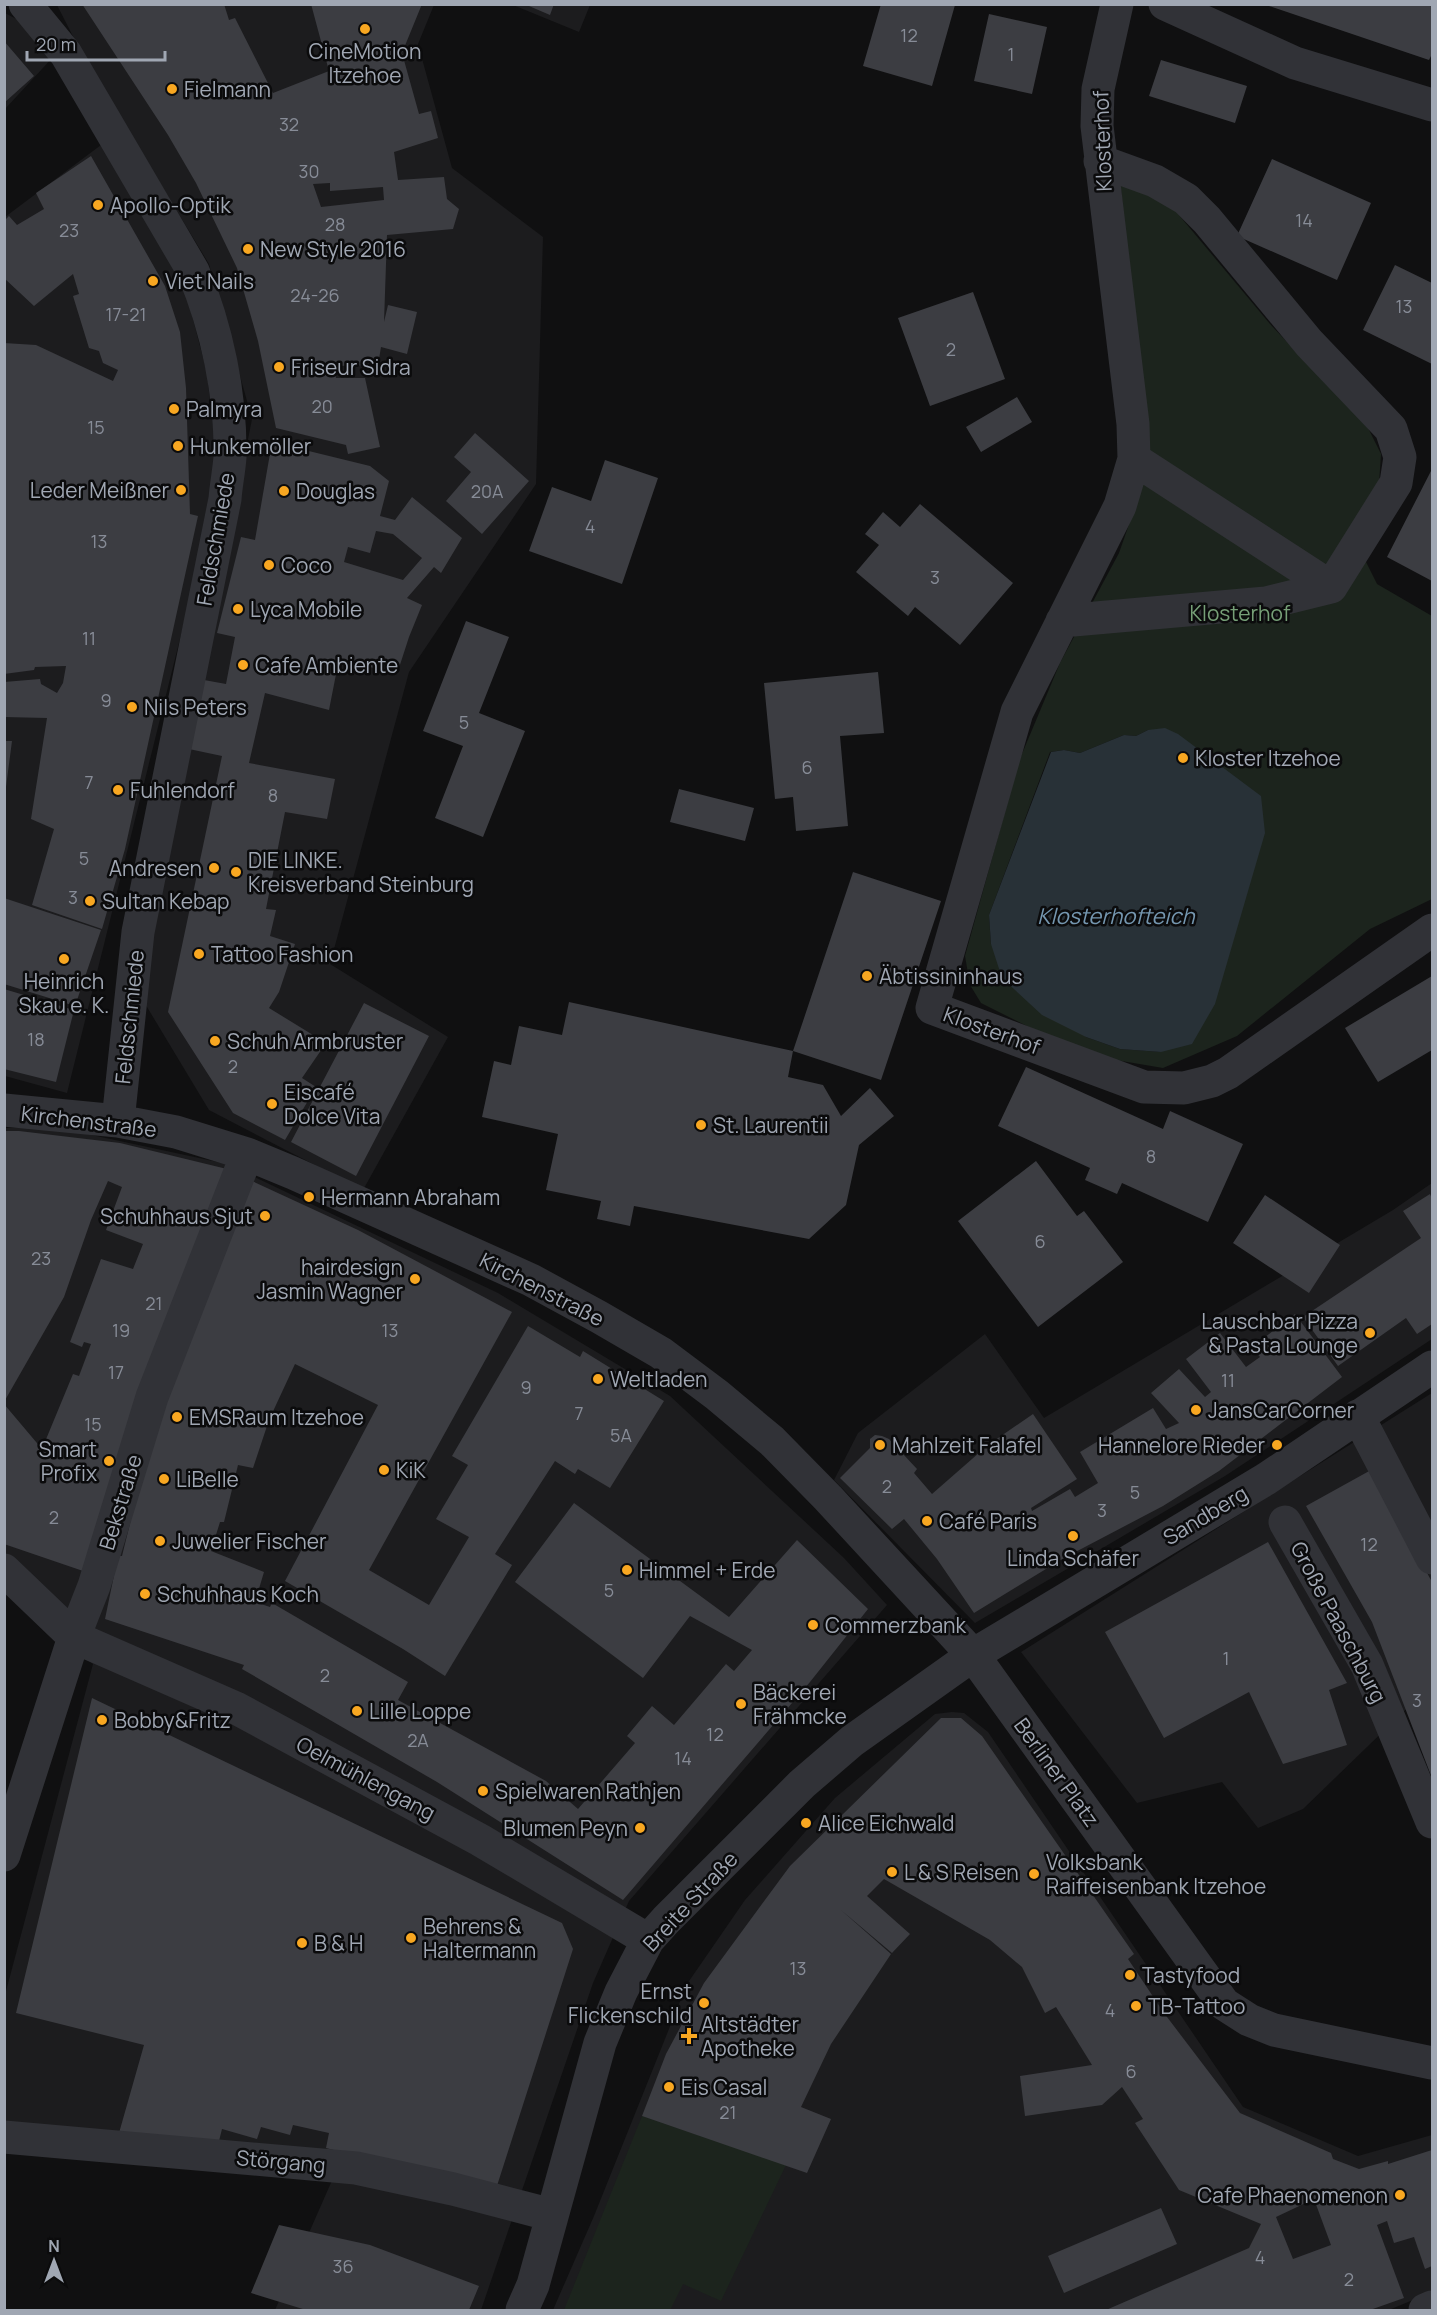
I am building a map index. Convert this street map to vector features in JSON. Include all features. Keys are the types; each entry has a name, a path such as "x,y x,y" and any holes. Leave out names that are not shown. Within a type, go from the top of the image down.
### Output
{"street":[{"name":"Feldschmiede","path":"25,4 66,54 193,271 205,298 226,401 230,458 225,499 138,932 118,1121"},
{"name":"Klosterhof","path":"1117,4 1098,89 1100,161 1133,424 1134,459 1120,506 1017,712 932,1008 1144,1087 1184,1088 1212,1081 1228,1073 1432,930"},
{"path":"1165,4 1295,63 1432,105"},
{"path":"1062,621 1266,603 1331,587 1396,483 1399,470 1400,457 1391,429 1309,343 1207,220 1186,199 1155,181 1100,161"},
{"path":"1134,459 1331,587"},
{"name":"Kirchenstraße","path":"4,1110 118,1121 176,1132 247,1154 531,1280 599,1317 660,1353 717,1395 772,1441 974,1655"},
{"name":"Bekstraße","path":"4,1855 74,1637 94,1586 152,1397 247,1154"},
{"name":"Sandberg","path":"974,1655 1266,1479 1432,1367"},
{"path":"1358,1416 1432,1558"},
{"name":"Große Paaschburg","path":"1286,1522 1367,1665 1432,1822"},
{"path":"4,1570 74,1637"},
{"name":"Oelmühlengang","path":"74,1637 237,1708 480,1840 648,1940"},
{"name":"Breite Straße","path":"522,2310 533,2285 600,2043 621,1992 648,1940 802,1785 852,1742 974,1655"},
{"name":"Berliner Platz","path":"974,1655 1224,2004 1249,2020 1274,2030 1432,2063"},
{"name":"Störgang","path":"4,2137 356,2168 453,2189 552,2215"},
{"path":"1425,2310 1432,2307"}],"shaded area":[{"path":"57,5 434,5 418,44 452,168 543,237 536,484 409,672 330,964 448,1037 363,1190 209,1110 144,1002 150,935 252,419 209,264 83,56"},
{"path":"513,5 590,5 579,32"},
{"path":"5,13 20,21 54,56 5,109"},
{"path":"105,142 181,273 207,373 213,427 215,498 67,1093 5,1076 5,217"},
{"path":"4,1128 59,1128 227,1164 498,1293 670,1396 844,1558 887,1605 629,1901 593,1983 481,2310 275,2310 341,2160 5,2129 5,1995 93,1664 74,1651 5,1574"},
{"path":"1432,1183 1432,1339 1225,1476 975,1623 834,1480 858,1433 985,1334 1044,1418 1393,1210"},
{"path":"1432,1393 1432,1684 1303,1809 1258,1828 1222,1782 1137,1803 1021,1652"},
{"path":"964,1713 988,1732 1243,2107 1358,2156 1432,2135 1432,2292 1389,2310 553,2310 594,2216 687,1984 745,1900 835,1798 935,1714"}],"green space":[{"name":"Klosterhof","path":"1120,180 1168,202 1270,324 1368,428 1381,454 1379,484 1364,558 1377,584 1432,616 1432,899 1370,929 1237,1036 1163,1068 1104,1058 1035,1030 981,1003 970,985 965,956 1019,761 1060,663 1119,553 1138,499 1147,443","holes":["1148,730 1161,1052 1120,1049 1086,1037 991,944 989,915 1050,752 1064,750 1080,753 1124,735 1136,736"]},
{"path":"642,2116 786,2165 721,2301 683,2284 670,2310 564,2310"}],"water":[{"name":"Klosterhofteich","path":"1165,728 1178,734 1261,796 1265,833 1215,1004 1192,1044 1161,1052 1120,1049 1086,1037 1042,1015 1002,978 991,944 989,915 1051,752 1064,750 1080,753 1124,735 1136,736 1148,730"}],"building":[{"path":"82,4 224,4 229,20 235,18 273,93 329,71 311,4 422,4 402,53 419,114 431,111 438,138 394,152 398,180 444,177 447,199 459,209 453,229 387,235 384,322 388,305 417,312 407,354 381,347 378,365 334,366 336,378 365,378 380,447 348,454 346,445 276,428 258,341 237,268 196,183 168,135","holes":["330,183 330,191 383,187 384,200 321,207 313,184"]},
{"path":"530,4 554,4 550,15 529,6"},
{"path":"881,4 955,5 932,86 863,66"},
{"path":"1263,4 1432,4 1432,56 1429,60"},
{"path":"989,14 1047,27 1032,94 974,81"},
{"path":"4,41 34,76 4,103"},
{"path":"1161,60 1247,86 1235,123 1149,96"},
{"path":"91,156 165,286 180,332 186,388 190,514 198,516 125,849 102,929 32,905 54,829 31,819 47,718 4,717 4,682 40,679 41,684 57,693 63,683 66,666 35,667 34,670 4,674 4,343 36,345 113,381 118,370 103,363 99,351 89,348 73,296 79,294 73,274 34,306 4,278 4,221 9,216 17,225 44,209 36,193"},
{"path":"1272,159 1371,203 1337,280 1237,236"},
{"path":"1395,265 1432,283 1432,364 1363,330"},
{"path":"973,292 1005,379 930,406 898,318"},
{"path":"1017,397 1032,422 981,452 966,427"},
{"path":"475,433 529,481 482,534 446,501 471,472 454,457"},
{"path":"272,442 370,466 389,481 380,516 395,520 412,497 462,538 441,573 434,567 407,598 422,605 397,674 339,659 329,710 265,693 249,763 335,779 327,819 285,812 266,909 276,910 270,936 295,944 279,992 269,1008 326,1043 302,1078 316,1087 285,1140 233,1113 168,1012 222,756 189,749 204,680 226,684 235,637 217,633 241,537 255,540","holes":["376,531 393,534 422,558 403,580 344,562 348,547 370,553"]},
{"path":"605,460 658,478 622,584 529,551 552,487 591,501"},
{"path":"1432,469 1432,581 1387,557"},
{"path":"920,504 1013,583 960,645 915,607 908,616 856,572 879,545 865,534 883,512 900,527"},
{"path":"466,621 509,637 479,713 525,731 483,837 435,818 463,746 423,731"},
{"path":"878,672 884,733 840,736 848,826 796,831 793,797 775,799 764,683"},
{"path":"4,741 12,741 6,787 4,787"},
{"path":"679,789 754,808 745,841 670,822"},
{"name":"Äbtissininhaus","path":"853,872 941,901 881,1080 793,1051"},
{"path":"4,898 101,930 75,1006 4,984"},
{"path":"1432,976 1432,1050 1378,1082 1345,1028"},
{"path":"4,989 74,1010 56,1082 4,1069"},
{"name":"St. Laurentii","path":"569,1002 793,1051 788,1077 823,1085 841,1116 870,1088 894,1116 859,1145 846,1205 809,1239 634,1206 630,1226 597,1219 601,1201 546,1190 558,1134 482,1117 494,1061 511,1065 519,1026 562,1035"},
{"path":"364,1003 429,1036 356,1176 291,1142"},
{"path":"1026,1067 1163,1129 1170,1111 1243,1144 1208,1222 1122,1183 1117,1194 1085,1180 1090,1168 998,1126"},
{"path":"4,1131 120,1143 227,1169 86,1572 4,1544 4,1404 42,1449 73,1374 79,1376 91,1344 84,1342 82,1347 70,1342 101,1259 133,1269 143,1244 106,1230 122,1187 108,1181 91,1220 64,1297 4,1402"},
{"path":"1036,1161 1077,1216 1084,1211 1123,1262 1038,1327 958,1221"},
{"path":"252,1181 358,1230 512,1312 369,1570 429,1605 469,1537 436,1519 468,1465 452,1456 528,1326 580,1357 583,1351 664,1401 610,1488 578,1469 575,1474 555,1461 495,1554 512,1565 445,1676 285,1581 378,1405 295,1364 269,1420 253,1468 238,1465 224,1522 220,1522 211,1551 264,1572 255,1602 270,1607 272,1603 408,1682 398,1700 546,1781 578,1809 635,1743 627,1736 652,1706 674,1725 726,1664 734,1671 752,1650 690,1616 643,1678 515,1582 574,1503 729,1617 797,1540 868,1609 810,1682 623,1900 437,1782 242,1669 244,1665 105,1619 118,1556 122,1556 150,1442"},
{"path":"1430,1194 1432,1199 1432,1324 1417,1334 1406,1318 1338,1366 1303,1317 1421,1238 1403,1211"},
{"path":"1265,1195 1340,1245 1309,1293 1233,1243"},
{"path":"1295,1314 1342,1377 1219,1471 1163,1506 1064,1558 974,1613 937,1559 904,1519 892,1529 840,1478 870,1448 870,1439 875,1435 882,1436 889,1439 917,1469 914,1473 932,1494 988,1445 1033,1414 1077,1479 1031,1508 1032,1511 1070,1489 1075,1497 1098,1483 1080,1452 1153,1408 1166,1429 1179,1423 1151,1393 1179,1369 1205,1397 1211,1392 1186,1359 1220,1333 1246,1367 1260,1357 1252,1347"},
{"path":"1371,1470 1432,1582 1432,1778 1372,1622 1306,1506"},
{"path":"1268,1542 1347,1683 1329,1690 1347,1745 1283,1764 1249,1692 1164,1738 1105,1632"},
{"name":"B & H","path":"92,1698 562,1923 573,1949 495,2192 326,2148 329,2133 293,2125 290,2135 261,2127 257,2139 222,2129 219,2141 119,2133 144,2045 16,2013"},
{"path":"941,1718 961,1718 982,1736 1134,1954 1128,1959 1164,2013 1240,2113 1331,2153 1333,2159 1359,2169 1388,2161 1388,2164 1432,2150 1432,2266 1425,2269 1414,2237 1394,2243 1387,2221 1377,2225 1404,2298 1370,2310 1106,2310 1249,2248 1261,2224 1179,2190 1135,2123 1143,2119 1122,2087 1102,2105 1025,2116 1020,2076 1092,2065 1056,2007 1045,2013 1022,1967 990,1940 884,1879 867,1896 910,1934 892,1953 841,1910 891,1954 831,2044 801,2107 831,2119 807,2173 642,2116 666,2054 704,1983 790,1866","holes":["1314,2199 1331,2245 1293,2259 1276,2217"]},
{"path":"1161,2208 1177,2244 1064,2293 1048,2256"},
{"path":"279,2225 370,2245 479,2286 469,2310 306,2310 251,2293"}],"place":[{"name":"CineMotion Itzehoe","path":"365,29"},
{"name":"Fielmann","path":"172,89"},
{"name":"Apollo-Optik","path":"98,205"},
{"name":"New Style 2016","path":"248,249"},
{"name":"Viet Nails","path":"153,281"},
{"name":"Friseur Sidra","path":"279,367"},
{"name":"Palmyra","path":"174,409"},
{"name":"Hunkemöller","path":"178,446"},
{"name":"Leder Meißner","path":"181,490"},
{"name":"Douglas","path":"284,491"},
{"name":"Coco","path":"269,565"},
{"name":"Lyca Mobile","path":"238,609"},
{"name":"Cafe Ambiente","path":"243,665"},
{"name":"Nils Peters","path":"132,707"},
{"name":"Kloster Itzehoe","path":"1183,758"},
{"name":"Fuhlendorf","path":"118,790"},
{"name":"Andresen","path":"214,868"},
{"name":"DIE LINKE. Kreisverband Steinburg","path":"236,872"},
{"name":"Sultan Kebap","path":"90,901"},
{"name":"Tattoo Fashion","path":"199,954"},
{"name":"Heinrich Skau e. K.","path":"64,959"},
{"name":"Äbtissininhaus","path":"867,976"},
{"name":"Schuh Armbruster","path":"215,1041"},
{"name":"Eiscafé Dolce Vita","path":"272,1104"},
{"name":"St. Laurentii","path":"701,1125"},
{"name":"Hermann Abraham","path":"309,1197"},
{"name":"Schuhhaus Sjut","path":"265,1216"},
{"name":"hairdesign Jasmin Wagner","path":"415,1279"},
{"name":"Lauschbar Pizza & Pasta Lounge","path":"1370,1333"},
{"name":"Weltladen","path":"598,1379"},
{"name":"JansCarCorner","path":"1196,1410"},
{"name":"EMSRaum Itzehoe","path":"177,1417"},
{"name":"Mahlzeit Falafel","path":"880,1445"},
{"name":"Hannelore Rieder","path":"1277,1445"},
{"name":"Smart Profix","path":"109,1461"},
{"name":"KiK","path":"384,1470"},
{"name":"LiBelle","path":"164,1479"},
{"name":"Café Paris","path":"927,1521"},
{"name":"Linda Schäfer","path":"1073,1536"},
{"name":"Juwelier Fischer","path":"160,1541"},
{"name":"Himmel + Erde","path":"627,1570"},
{"name":"Schuhhaus Koch","path":"145,1594"},
{"name":"Commerzbank","path":"813,1625"},
{"name":"Bäckerei Frähmcke","path":"741,1704"},
{"name":"Lille Loppe","path":"357,1711"},
{"name":"Bobby&Fritz","path":"102,1720"},
{"name":"Spielwaren Rathjen","path":"483,1791"},
{"name":"Alice Eichwald","path":"806,1823"},
{"name":"Blumen Peyn","path":"640,1828"},
{"name":"L & S Reisen","path":"892,1872"},
{"name":"Volksbank Raiffeisenbank Itzehoe","path":"1034,1874"},
{"name":"Behrens & Haltermann","path":"411,1938"},
{"name":"B & H","path":"302,1943"},
{"name":"Tastyfood","path":"1130,1975"},
{"name":"Ernst Flickenschild","path":"704,2003"},
{"name":"TB-Tattoo","path":"1136,2006"},
{"name":"Altstädter Apotheke","path":"689,2036"},
{"name":"Eis Casal","path":"669,2087"},
{"name":"Cafe Phaenomenon","path":"1400,2195"}]}
